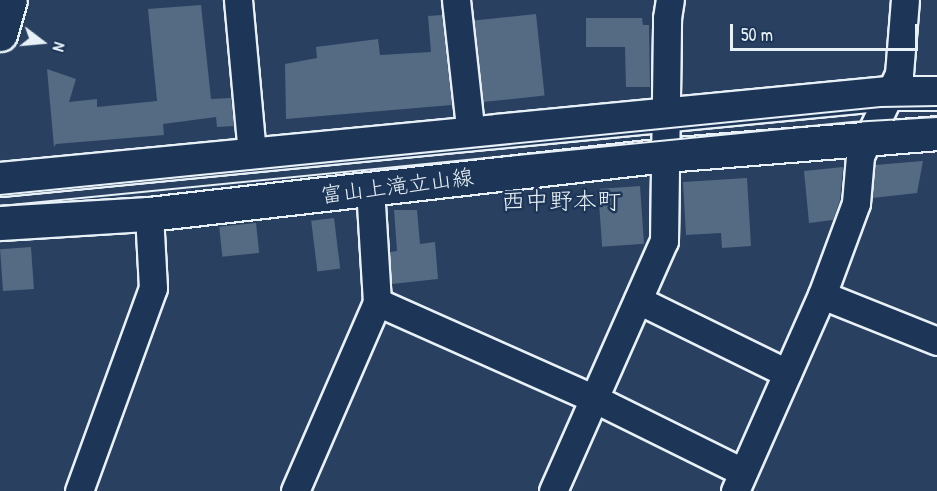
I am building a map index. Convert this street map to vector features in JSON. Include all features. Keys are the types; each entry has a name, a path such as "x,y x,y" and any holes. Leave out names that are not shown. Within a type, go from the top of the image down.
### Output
{"main road":[{"path":"0,34 10,0"},
{"name":"富山上滝立山線","path":"0,179 471,136 888,93 937,93"},
{"name":"富山上滝立山線","path":"0,224 148,214 665,155 937,133"}],"street":[{"path":"238,0 252,155"},
{"path":"456,0 471,136"},
{"path":"553,491 664,241 670,0"},
{"path":"377,302 593,398 739,481 822,295 856,203 861,156 888,93 899,74 898,1"},
{"path":"295,491 377,302 370,189"},
{"path":"79,491 153,288 148,214"},
{"path":"822,295 937,341"},
{"path":"638,300 787,373"}],"building":[{"path":"201,5 211,99 231,98 234,126 217,127 216,117 163,124 164,135 56,144 54,147 47,69 76,79 69,102 97,99 97,107 157,101 148,9"},
{"path":"536,14 545,96 483,102 474,20"},
{"path":"442,15 452,105 286,119 285,64 317,58 316,47 378,39 380,55 431,52 428,16"},
{"path":"586,18 642,18 643,25 649,25 650,87 626,87 625,47 586,47"},
{"path":"923,161 917,193 872,198 875,165"},
{"path":"843,167 840,200 833,220 809,223 804,171"},
{"path":"747,178 751,246 722,248 721,233 686,235 683,182"},
{"path":"640,186 644,244 602,247 598,189"},
{"path":"394,210 417,210 420,244 435,242 438,279 392,284 390,252 397,251"},
{"path":"334,218 340,269 317,271 311,221"},
{"path":"256,223 259,253 222,257 219,227"},
{"path":"31,247 34,289 3,291 0,249"}],"tram line":[{"path":"0,195 881,107 937,106"},
{"path":"0,206 852,122 937,117"}],"district":[{"name":"西中野本町","path":"561,201"}]}
